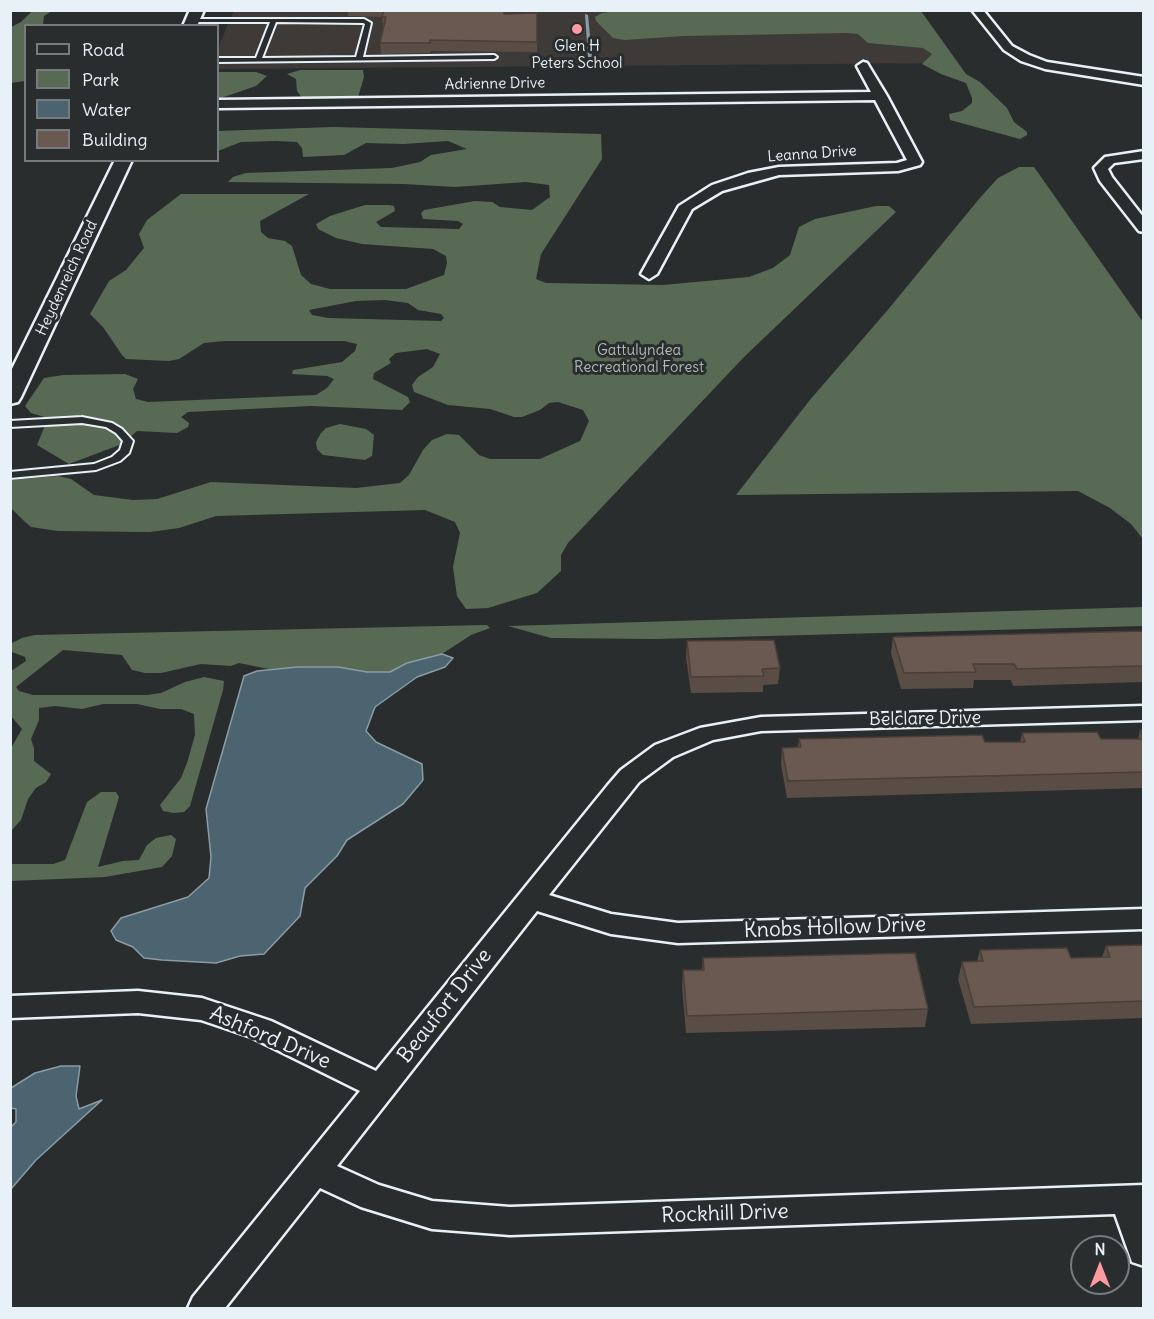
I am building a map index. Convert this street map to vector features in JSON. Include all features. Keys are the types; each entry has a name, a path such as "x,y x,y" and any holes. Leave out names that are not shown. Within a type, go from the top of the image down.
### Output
{"street":[{"path":"977,10 1008,48 1025,58 1045,65 1143,81"},
{"name":"Leanna Drive","path":"649,274 686,206 717,188 753,176 779,171 912,165 915,158 863,66"},
{"name":"Adrienne Drive","path":"219,104 881,96"},
{"path":"1143,155 1124,157 1103,164 1101,168 1105,178 1143,228"},
{"name":"Heydenreich Road","path":"10,397 123,162"},
{"name":"Belclare Drive","path":"708,733 788,722 1143,713"},
{"name":"Beaufort Drive","path":"205,1308 630,776 664,751 708,733"},
{"name":"Knobs Hollow Drive","path":"530,899 611,924 678,933 1143,919"},
{"name":"Ashford Drive","path":"10,1007 138,1002 202,1009 261,1029 381,1087"},
{"name":"Rockhill Drive","path":"316,1171 372,1197 432,1215 510,1221 1135,1200"},
{"path":"1135,1200 1143,1252"}],"lane":[{"path":"193,19 363,21 368,23 359,59"},
{"path":"258,60 273,20"},
{"path":"219,60 494,57"},
{"path":"10,424 82,420 109,425 120,431 128,441 125,451 117,459 96,467 10,475"}],"shaded area":[{"name":"Glen H Peters School","path":"234,10 916,11 951,63 219,69 219,46"}],"green space":[{"path":"33,10 52,11 44,16 43,24 24,24 24,81 11,83 11,27 21,22"},
{"path":"625,10 921,11 966,74 980,82 1007,108 1014,122 1027,132 1027,135 1020,139 950,120 949,114 962,111 972,103 972,98 966,83 922,64 932,54 923,48 868,43 858,34 848,33 684,36 624,40 613,38 596,21 595,17 602,13"},
{"path":"300,70 363,70 364,77 358,97 302,98 297,91 296,79 287,74"},
{"path":"219,72 256,72 267,76 256,86 219,99"},
{"name":"Gattulyndea Recreational Forest","path":"333,127 601,134 602,159 541,254 536,279 546,283 663,285 749,277 773,268 790,255 799,227 815,219 876,206 889,206 896,212 744,357 568,543 561,555 561,571 537,593 488,608 466,609 457,596 453,567 460,533 455,522 425,510 216,516 179,528 150,532 58,531 31,527 11,508 10,480 58,476 71,479 94,495 133,500 157,499 211,482 356,488 400,483 409,475 423,450 432,440 447,434 459,435 479,455 490,459 540,459 580,441 589,421 583,410 558,402 549,403 540,410 522,417 514,417 490,409 448,405 414,392 412,385 418,377 433,367 440,354 427,349 396,353 389,359 391,363 374,373 373,379 408,397 410,402 402,410 311,406 188,412 181,417 189,423 188,427 177,433 137,431 122,444 69,464 37,445 48,418 31,413 25,406 44,378 63,375 125,374 138,379 133,389 136,399 148,402 316,395 327,388 334,379 327,376 292,374 293,370 342,362 355,351 357,344 344,341 224,341 204,343 179,359 169,361 126,359 103,327 90,314 109,281 126,270 144,248 139,234 147,220 181,194 309,194 260,221 261,232 268,238 285,241 292,246 301,275 311,284 330,289 406,289 444,275 447,263 446,256 433,249 362,244 336,238 318,229 316,224 330,216 365,205 389,205 394,206 395,211 376,222 381,227 459,229 463,224 458,221 423,219 421,213 424,210 475,201 492,202 500,207 532,210 550,197 549,185 526,182 455,187 404,184 228,182 233,177 246,173 392,168 420,162 431,155 467,149 448,141 403,144 366,143 344,155 303,157 302,148 297,142 241,142 219,151 219,131","holes":["385,300 408,303 418,310 441,314 444,318 441,321 328,318 312,315 309,310 356,301"]},
{"path":"1019,167 1034,167 1143,322 1143,539 1131,524 1110,508 1078,491 736,495 809,401 979,199 998,178"},
{"path":"340,424 366,429 374,435 372,456 365,460 323,455 317,449 316,442 321,433 326,428"},
{"path":"1144,607 1143,626 655,639 551,638 508,626"},
{"path":"487,625 490,628 471,635 442,654 407,663 391,672 367,672 338,667 269,669 239,663 231,666 201,664 161,673 145,673 132,670 122,655 63,650 16,687 19,691 33,695 147,695 161,693 185,682 204,677 224,681 190,806 184,812 174,813 163,811 160,805 181,778 187,763 195,735 194,714 181,709 160,709 137,704 103,704 82,709 55,706 39,708 39,720 31,739 34,761 51,774 28,799 21,820 11,831 11,748 22,729 11,716 11,671 26,661 25,657 12,652 10,644 22,638 35,635"},
{"path":"101,792 116,792 119,797 98,867 139,860 147,845 156,838 171,835 176,839 172,856 162,867 105,877 11,881 11,864 53,864 65,860 87,802"}],"water":[{"path":"442,654 453,658 445,667 417,677 375,707 366,731 376,742 422,764 423,780 403,804 347,840 337,856 305,888 300,916 264,954 240,956 216,963 162,960 144,958 133,947 116,940 111,931 121,918 188,897 209,878 211,857 206,809 244,676 257,671 297,667 338,667 367,672 390,672 407,663"},
{"path":"61,1066 80,1066 76,1096 79,1109 102,1100 36,1160 11,1189 11,1127 16,1122 16,1109 11,1108 11,1088 35,1073"}],"building":[{"name":"Glen H Peters School","path":"384,10 504,10 504,14 537,13 537,42 430,40 430,43 380,43 386,17 382,17"},
{"path":"1143,631 1143,666 1017,669 1014,664 973,664 976,672 904,673 893,637"},
{"path":"774,640 780,668 762,669 764,676 691,677 687,641"},
{"path":"1097,732 1101,739 1143,739 1143,772 788,781 782,748 801,747 799,739 982,735 985,742 1025,742 1022,733"},
{"path":"1143,945 1143,1001 974,1007 962,962 983,961 980,950 1067,948 1071,958 1110,957 1106,946"},
{"path":"915,953 928,1009 687,1016 683,970 704,970 703,958"}],"waterway":[{"path":"586,15 590,57"}],"place":[{"name":"Glen H Peters School","path":"577,29"}]}
